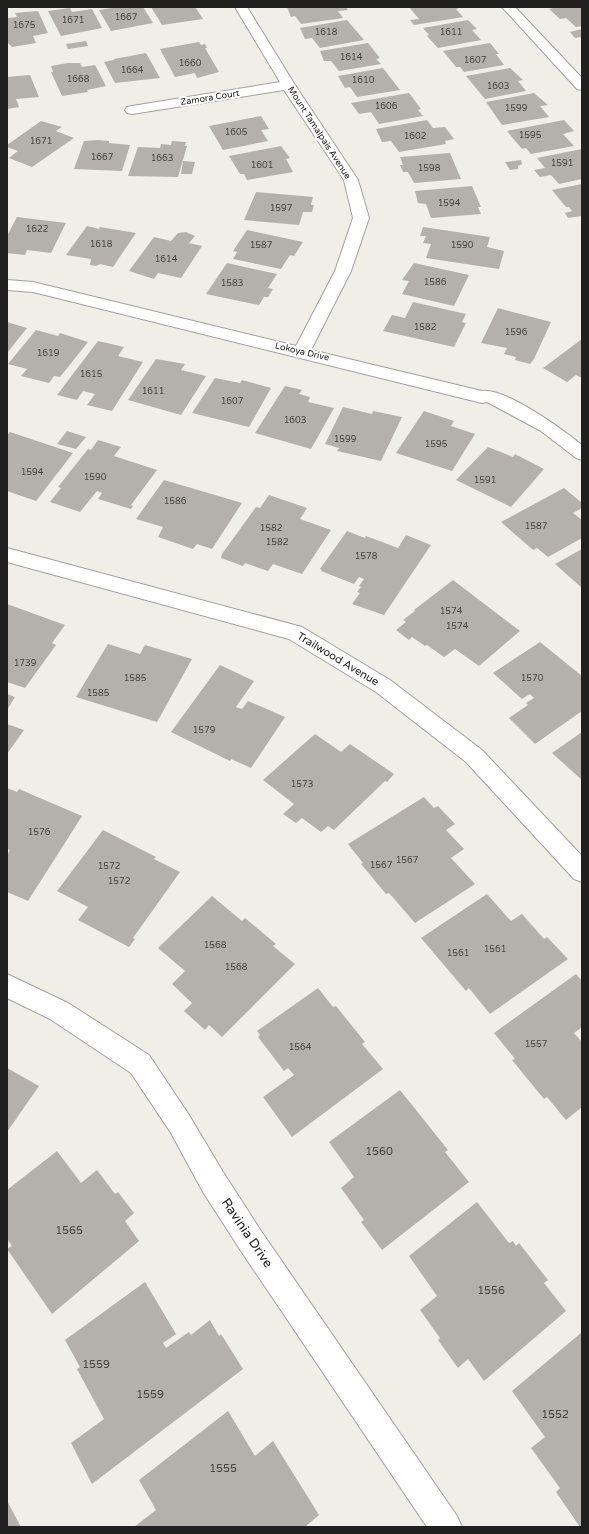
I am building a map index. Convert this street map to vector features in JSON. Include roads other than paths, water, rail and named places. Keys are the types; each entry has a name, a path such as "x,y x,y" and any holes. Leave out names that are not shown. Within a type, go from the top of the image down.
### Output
{"street":[{"name":"Mount Tamalpais Avenue","path":"241,7 288,85 351,180 361,218 343,271 300,352"},
{"path":"508,7 582,86"},
{"name":"Zamora Court","path":"132,110 288,85"},
{"name":"Lokoya Drive","path":"7,285 34,287 482,397 490,396 547,427 582,454"},
{"name":"Trailwood Avenue","path":"7,555 295,633 383,686 474,756 582,872"},
{"name":"Ravinia Drive","path":"7,986 59,1011 140,1064 180,1124 213,1182 251,1241 446,1527"}]}
